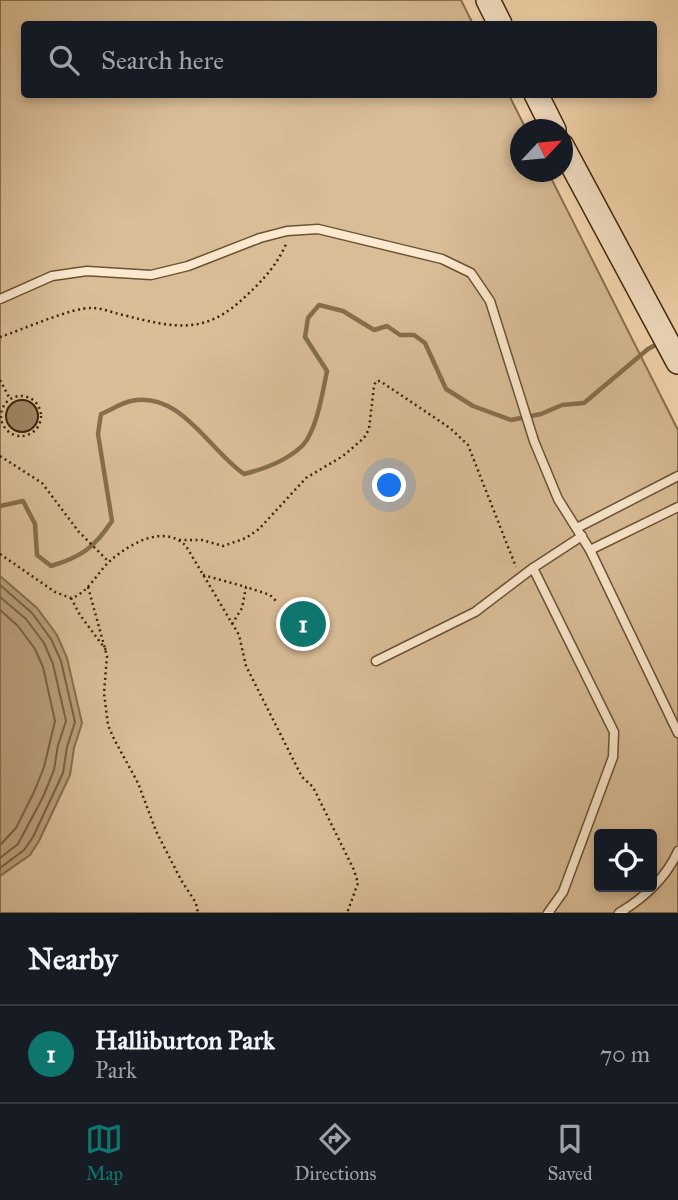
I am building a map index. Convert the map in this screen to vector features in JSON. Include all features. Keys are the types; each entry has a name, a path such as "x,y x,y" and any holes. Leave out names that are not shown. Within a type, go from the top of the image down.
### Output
{"street":[{"path":"488,0 498,21"},
{"path":"538,98 548,119"},
{"path":"573,166 677,360"}],"lane":[{"path":"0,299 52,276 87,271 151,275 188,266 260,237 318,229 442,259 471,273 490,301 534,441 558,499 590,550 678,733"},
{"path":"577,528 678,476"},
{"path":"590,550 678,508"},
{"path":"376,661 475,612 533,568 582,536"},
{"path":"533,568 614,732 613,757 563,892 548,913"},
{"path":"619,913 652,890 673,863 678,851"}],"path":[{"path":"0,337 91,307 161,324 187,326 208,323 240,302 267,275 280,258 289,231"},
{"path":"0,380 10,399"},
{"path":"0,554 55,592 71,598 88,587 109,562 134,544 149,538 161,536 179,540 202,540 223,546 246,538 259,529 306,478 343,456 364,438 369,429 374,386 376,381 380,381 450,428 468,445 521,577"},
{"path":"25,396 37,402 42,414 34,432 22,436 5,428 1,415 10,399 25,396"},
{"path":"0,456 42,483 79,531 109,562"},
{"path":"179,540 186,546 239,635 246,666 302,777 313,787 354,870 358,883 346,913"},
{"path":"203,575 270,595 276,601"},
{"path":"88,587 106,650 104,704 111,732 138,783 156,831 196,903 198,913"},
{"path":"232,624 242,608 246,587"},
{"path":"71,598 106,650"}],"shaded area":[{"path":"0,0 461,0 472,21 21,21 21,98 510,98 521,119 510,119 510,182 553,182 678,430 678,913 0,913"}],"water":[{"path":"0,576 37,608 57,635 67,658 82,723 74,748 70,775 39,841 30,855 0,876"}],"building":[{"path":"22,400 33,405 38,416 33,427 22,432 11,427 6,416 11,405"}],"waterway":[{"path":"0,506 23,501 35,524 37,555 51,566 86,550 112,521 98,434 101,414 131,401 148,400 164,404 179,413 244,474 290,456 303,445 312,430 327,371 305,337 308,318 319,305 343,311 374,330 387,326 400,335 414,335 425,343 446,389 473,406 511,420 541,414 562,405 584,403 648,349 659,343"}],"place":[{"name":"Halliburton Park","path":"303,624"}]}
